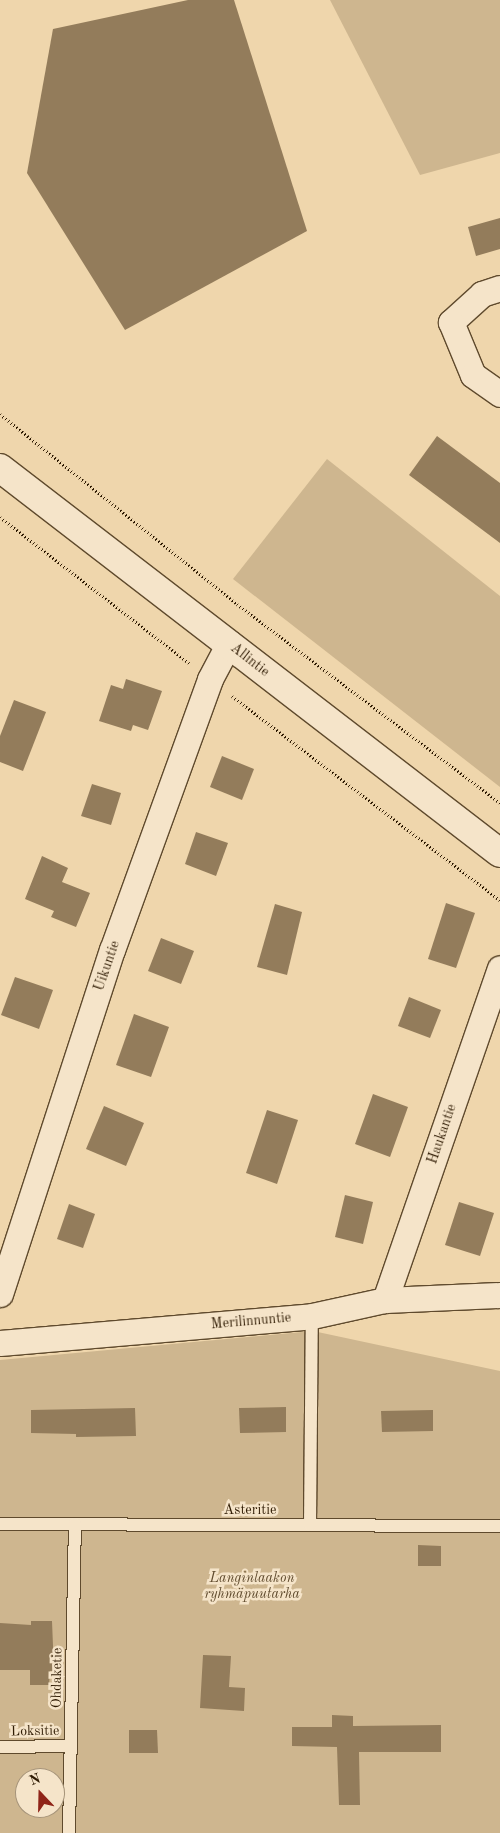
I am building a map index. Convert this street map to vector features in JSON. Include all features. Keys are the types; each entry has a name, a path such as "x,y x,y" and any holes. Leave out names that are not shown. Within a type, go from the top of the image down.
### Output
{"street":[{"path":"500,288 482,294 451,322 473,375 500,394"},
{"name":"Allintie","path":"0,468 500,853"},
{"name":"Uikuntie","path":"0,1294 112,950 210,679 229,643"},
{"name":"Haukantie","path":"385,1300 500,968"},
{"name":"Merilinnuntie","path":"0,1343 312,1316 385,1300 500,1295"}],"lane":[{"path":"310,1525 312,1316"},
{"name":"Asteritie","path":"0,1524 500,1526"},
{"name":"Ohdaketie","path":"69,1833 75,1524"},
{"name":"Loksitie","path":"0,1747 71,1746"}],"path":[{"path":"0,414 237,604 500,803"},
{"path":"0,517 500,900"}],"green space":[{"path":"330,0 500,0 500,153 420,175"},
{"path":"327,459 500,596 500,787 233,579"},
{"name":"Langinlaakon ryhmäpuutarha","path":"313,1331 500,1371 500,1833 0,1833 0,1360"}],"building":[{"path":"188,0 234,0 307,231 125,330 27,173 53,29"},
{"path":"500,218 500,249 476,256 468,227"},
{"path":"437,436 500,483 500,543 409,475"},
{"path":"126,679 162,691 148,730 133,725 131,731 99,721 111,685 123,689"},
{"path":"14,700 46,712 23,771 0,762 0,736"},
{"path":"222,756 254,769 242,800 210,787"},
{"path":"92,784 121,793 111,825 81,816"},
{"path":"196,832 228,843 216,876 185,864"},
{"path":"42,856 68,868 62,882 90,893 76,927 51,917 54,911 25,899"},
{"path":"446,903 475,913 456,968 428,959"},
{"path":"275,904 302,912 287,975 257,967"},
{"path":"161,938 194,951 181,984 148,971"},
{"path":"15,977 53,990 39,1029 1,1015"},
{"path":"409,997 441,1010 430,1038 398,1026"},
{"path":"134,1014 169,1027 151,1077 116,1065"},
{"path":"373,1094 408,1107 390,1157 355,1144"},
{"path":"104,1106 144,1123 126,1166 86,1149"},
{"path":"267,1110 298,1120 277,1184 246,1173"},
{"path":"345,1195 373,1202 363,1244 335,1237"},
{"path":"459,1202 494,1213 480,1256 445,1245"},
{"path":"69,1204 95,1214 83,1248 57,1239"},
{"path":"286,1407 286,1432 240,1433 239,1408"},
{"path":"135,1408 136,1436 76,1437 76,1434 31,1433 31,1410"},
{"path":"433,1410 433,1431 382,1432 381,1411"},
{"path":"418,1545 441,1546 441,1566 418,1566"},
{"path":"31,1621 52,1621 54,1671 50,1671 49,1685 30,1685 30,1670 0,1670 0,1623 31,1625"},
{"path":"203,1655 231,1656 229,1687 245,1688 244,1711 200,1708"},
{"path":"332,1715 353,1716 353,1726 441,1725 441,1752 359,1752 360,1805 339,1805 337,1747 292,1746 292,1727 332,1727"},
{"path":"129,1730 157,1730 158,1753 129,1753"}]}
